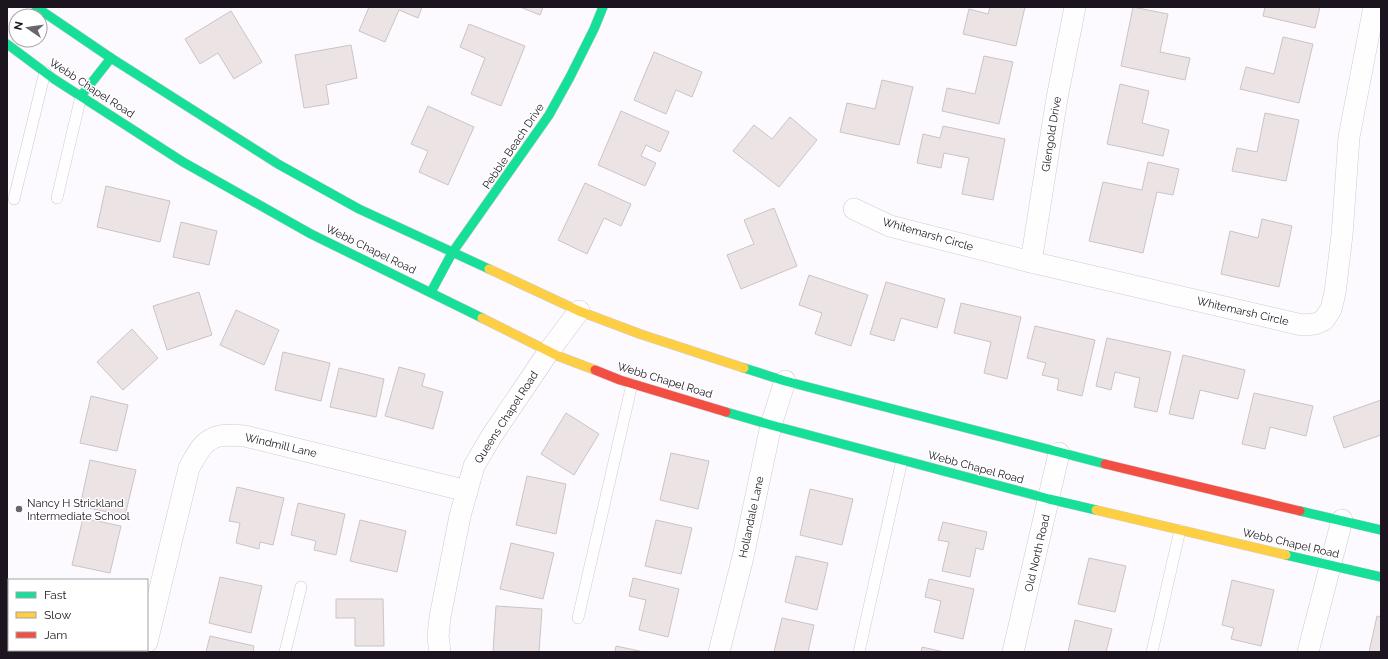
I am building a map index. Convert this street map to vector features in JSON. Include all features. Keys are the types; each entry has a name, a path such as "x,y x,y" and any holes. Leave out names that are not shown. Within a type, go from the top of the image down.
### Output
{"main road":[{"path":"36,7 111,58 278,164 359,209 579,311 640,334 785,381 1059,453 1381,530"},
{"name":"Pebble Beach Drive","path":"431,292 452,253 549,114 570,77 594,29 603,7"},
{"name":"Webb Chapel Road","path":"7,44 45,72 183,162 305,230 549,351 632,384 771,425 1049,499 1381,577"},
{"path":"81,96 111,58"}],"street":[{"name":"Glengold Drive","path":"1031,262 1057,98 1075,7"},
{"name":"Whitemarsh Circle","path":"854,209 890,226 1031,262 1302,325 1315,324 1324,320 1331,309 1335,293 1342,235 1349,137 1374,7"},
{"name":"Queens Chapel Road","path":"440,652 438,637 440,617 460,516 474,466 491,437 549,351 579,311"},
{"name":"Hollandale Lane","path":"719,652 743,557 771,425 785,381"},
{"name":"Windmill Lane","path":"148,638 189,468 206,441 220,436 245,436 467,491"},
{"name":"Old North Road","path":"1013,652 1059,453"},
{"path":"1308,652 1342,520"}],"lane":[{"path":"14,200 45,72"},
{"path":"57,198 81,96"},
{"path":"578,618 632,384"},
{"path":"859,652 902,460"},
{"path":"1152,652 1180,530"},
{"path":"285,652 301,587"}],"building":[{"path":"369,7 422,7 418,18 399,10 385,42 359,31"},
{"path":"520,7 543,7 540,15"},
{"path":"990,7 1025,7 1016,46 963,34 969,9 988,14"},
{"path":"1133,7 1168,14 1160,52 1190,58 1185,80 1121,66"},
{"path":"1265,7 1320,7 1315,28 1263,16"},
{"path":"231,11 262,62 234,79 218,53 200,64 185,39"},
{"path":"469,24 525,46 501,106 471,94 485,58 460,47"},
{"path":"1283,37 1313,44 1299,103 1240,89 1246,67 1274,74"},
{"path":"351,45 357,78 326,85 329,104 304,108 295,55"},
{"path":"654,52 702,72 692,97 676,90 666,114 634,100"},
{"path":"984,56 1013,62 999,124 942,111 947,88 975,94"},
{"path":"882,80 913,87 899,145 840,132 847,103 875,109"},
{"path":"1120,84 1149,91 1142,123 1169,130 1163,156 1107,144"},
{"path":"428,106 474,127 448,185 419,172 428,151 411,144"},
{"path":"621,111 669,132 660,152 646,145 641,156 656,163 645,186 598,165"},
{"path":"1265,113 1299,120 1286,181 1232,171 1237,148 1257,152"},
{"path":"790,117 817,140 779,187 733,151 754,125 772,139"},
{"path":"943,126 1005,139 993,200 962,194 969,158 944,153 941,168 917,163 923,134 940,138"},
{"path":"1148,162 1179,169 1173,195 1157,192 1143,253 1089,241 1103,182 1142,190"},
{"path":"585,183 631,204 621,226 604,218 587,254 558,240"},
{"path":"106,186 170,201 160,242 97,227"},
{"path":"774,208 797,266 741,289 727,255 754,244 744,220"},
{"path":"1262,219 1292,226 1279,287 1221,274 1230,231 1258,238"},
{"path":"181,222 217,231 209,265 173,257"},
{"path":"809,275 868,295 851,346 815,334 822,313 799,305"},
{"path":"886,282 945,299 937,328 901,318 894,341 870,334"},
{"path":"199,292 212,335 167,350 153,306"},
{"path":"961,303 1021,317 1007,379 984,373 991,342 954,333"},
{"path":"236,310 279,330 264,365 220,345"},
{"path":"1035,326 1095,340 1082,396 1057,390 1059,379 1042,375 1046,363 1027,358"},
{"path":"132,329 158,358 123,390 97,362"},
{"path":"1107,338 1171,352 1157,412 1134,407 1140,378 1115,372 1111,390 1096,386"},
{"path":"283,352 330,363 321,401 275,390"},
{"path":"1183,355 1245,370 1238,399 1200,390 1193,419 1169,414"},
{"path":"399,367 425,374 422,386 443,392 433,429 385,416"},
{"path":"339,368 384,379 376,417 330,407"},
{"path":"1254,393 1313,406 1306,436 1270,427 1265,449 1242,444"},
{"path":"91,396 128,405 117,451 80,443"},
{"path":"1381,400 1381,435 1344,448 1333,417"},
{"path":"566,413 599,434 574,475 541,454"},
{"path":"671,453 709,461 698,509 660,500"},
{"path":"90,460 136,470 125,516 80,506"},
{"path":"527,476 566,484 556,534 516,525"},
{"path":"237,487 284,498 273,545 260,542 259,549 236,543 240,523 229,521"},
{"path":"810,489 853,499 842,545 800,535"},
{"path":"298,503 345,514 336,555 314,550 316,541 291,535"},
{"path":"83,518 121,526 110,573 72,565"},
{"path":"360,520 406,531 397,572 350,561"},
{"path":"656,520 692,528 681,574 645,566"},
{"path":"943,522 987,532 983,550 976,548 970,577 942,571 949,542 938,540"},
{"path":"511,543 554,553 543,599 500,589"},
{"path":"796,556 828,563 817,610 785,602"},
{"path":"1089,558 1126,566 1115,612 1078,604"},
{"path":"220,577 262,586 251,633 209,623"},
{"path":"633,578 679,589 668,637 639,630 646,600 629,596"},
{"path":"929,579 974,589 963,639 934,632 941,601 925,597"},
{"path":"1232,580 1274,590 1261,646 1231,639 1234,628 1222,625"},
{"path":"336,599 383,599 384,646 355,646 355,618 336,618"},
{"path":"496,606 542,609 539,652 493,652"},
{"path":"1377,616 1381,617 1381,652 1369,652"},
{"path":"782,618 814,625 808,652 774,652"},
{"path":"1075,620 1112,629 1106,652 1068,652"},
{"path":"210,636 254,646 253,652 206,652"},
{"path":"616,646 644,652 615,652"},
{"path":"922,647 944,652 921,652"},
{"path":"88,651 92,652 52,652"}],"traffic: fast":[{"path":"36,7 111,58 278,164 359,209 489,269"},
{"path":"431,292 452,253 549,115 570,77 594,29 603,7"},
{"path":"7,44 54,79 183,162 311,234 482,318"},
{"path":"81,96 111,58"},
{"path":"744,368 785,381 1105,464"},
{"path":"726,412 1049,499 1096,510"},
{"path":"1300,511 1381,530"},
{"path":"1286,555 1381,577"}],"traffic: slow":[{"path":"489,269 579,311 640,334 744,368"},
{"path":"482,318 558,356 595,370"},
{"path":"1096,510 1286,555"}],"traffic: jam":[{"path":"595,370 620,380 726,412"},
{"path":"1105,464 1300,511"}],"place":[{"name":"Nancy H Strickland Intermediate School","path":"19,509"}]}
